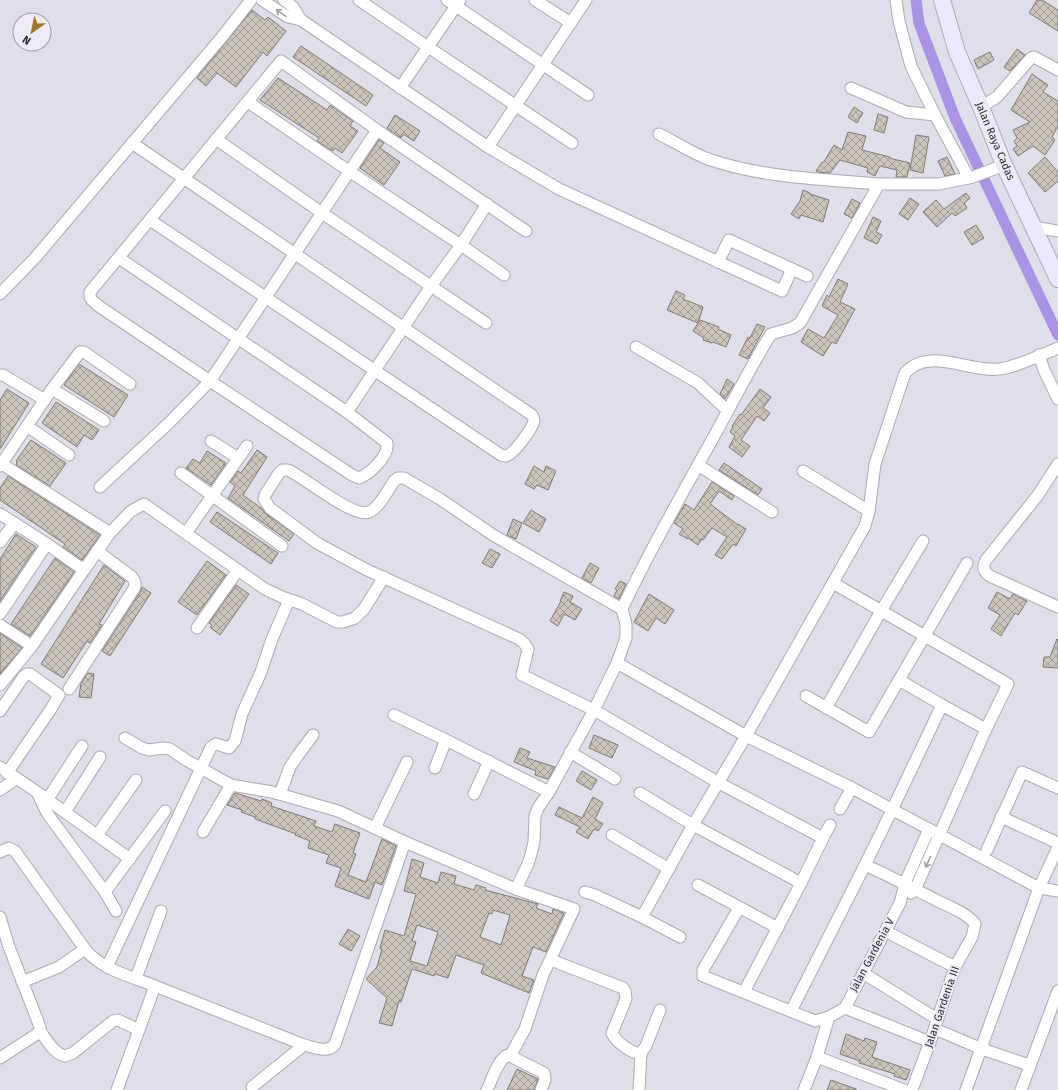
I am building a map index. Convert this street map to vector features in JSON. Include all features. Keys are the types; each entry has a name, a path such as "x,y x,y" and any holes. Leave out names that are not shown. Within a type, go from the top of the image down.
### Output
{"street":[{"path":"0,294 35,258 222,37 251,0"},
{"path":"262,0 288,17 301,20 488,148 559,189 782,291 792,269"},
{"path":"284,0 293,7 301,20"},
{"path":"360,0 572,143"},
{"path":"535,0 572,23"},
{"path":"488,148 586,0"},
{"path":"896,0 899,21 911,66 935,115 971,177"},
{"name":"Jalan Raya Cadas","path":"942,0 956,52 981,107 998,167 1033,227 1058,279"},
{"path":"400,88 428,47 454,2 588,95"},
{"path":"981,107 997,97 1031,58 1034,57 1058,70"},
{"path":"119,258 347,412 387,443 388,447 379,462 365,476 359,478 352,475 210,381 92,301 90,292 281,61 377,130 526,230"},
{"path":"851,88 906,112 935,115"},
{"path":"248,102 349,171 462,244 504,275"},
{"path":"100,487 170,422 210,381 377,130"},
{"path":"659,134 705,158 738,168 788,176 879,184 939,184 971,177 998,167"},
{"path":"216,139 322,213 486,323"},
{"path":"132,143 532,415 534,418 533,424 519,445 510,455 501,455 150,220"},
{"path":"516,889 531,854 534,842 535,816 538,808 549,792 594,710 617,663 626,638 626,624 622,609 638,574 771,334 792,328 800,323 879,184"},
{"path":"347,412 462,244 487,204"},
{"path":"1033,227 1058,231"},
{"path":"718,262 729,240 807,276"},
{"path":"636,347 698,383 728,411"},
{"path":"110,533 2,459 78,354 84,352 130,384"},
{"path":"1049,352 1044,370 1058,398"},
{"path":"642,917 693,825 719,783 865,526 869,511 875,464 903,377 912,366 930,360 989,370 1008,368 1049,352"},
{"path":"0,375 3,375 45,400"},
{"path":"52,389 104,421"},
{"path":"27,426 69,455"},
{"path":"212,441 238,458"},
{"path":"186,533 247,446"},
{"path":"1058,464 1038,495 986,560 984,568 985,573 990,576 1058,607"},
{"path":"698,465 772,512"},
{"path":"622,609 493,535 440,498 404,478 394,480 374,510 368,513 362,513 337,502 288,470 282,470 279,472 264,495 264,499 270,508 317,543 384,577 519,639 528,649 522,675 594,710 719,783 823,838"},
{"path":"803,471 869,511"},
{"path":"181,473 282,546"},
{"path":"0,685 32,646 110,533 131,511 144,504 265,589 302,604 337,622 355,618 364,609 384,577"},
{"path":"0,514 84,570"},
{"path":"0,542 14,524"},
{"path":"826,708 922,541"},
{"path":"0,614 47,544"},
{"path":"69,688 135,587 135,582 132,577 97,551"},
{"path":"806,696 870,732 967,563"},
{"path":"197,628 238,570"},
{"path":"833,584 1008,684 986,729 915,890 900,903"},
{"path":"107,967 212,745 216,744 229,748 235,741 242,714 261,672 272,639 289,600"},
{"path":"0,625 32,646"},
{"path":"617,663 746,736 852,788 1039,888 1058,891"},
{"path":"0,711 24,676 27,674 30,674 59,695 8,773 0,790"},
{"path":"899,680 986,729"},
{"path":"791,1011 865,865 942,705"},
{"path":"394,715 549,792"},
{"path":"280,794 290,767 313,735"},
{"path":"125,738 142,748 149,750 163,748 170,749 201,769 231,785 280,794 338,811 405,842 516,889 574,909 543,975 525,1029 510,1056"},
{"path":"435,768 446,740"},
{"path":"47,800 82,746"},
{"path":"570,752 615,779"},
{"path":"65,812 100,757"},
{"path":"375,828 407,762"},
{"path":"474,794 489,762"},
{"path":"986,850 1022,772 1058,788"},
{"path":"8,773 130,859"},
{"path":"97,835 136,780"},
{"path":"203,832 231,785"},
{"path":"840,809 852,788"},
{"path":"37,792 47,812 106,892 116,911"},
{"path":"640,793 693,825 801,883"},
{"path":"106,892 165,811"},
{"path":"1001,817 1058,843"},
{"path":"744,992 830,826"},
{"path":"900,903 905,883 929,829"},
{"path":"612,835 669,869"},
{"path":"0,852 9,848 15,851 85,949 94,959 107,967 304,1044 327,1050 332,1048 335,1044 405,842"},
{"path":"966,1090 1039,888 1058,847"},
{"path":"865,865 905,883 915,890"},
{"path":"698,886 778,928"},
{"name":"Jalan Gardenia III","path":"912,1090 955,967 975,929 975,924 972,919 915,890"},
{"path":"585,892 595,895 642,917 680,937"},
{"name":"Jalan Gardenia V","path":"845,1008 900,903"},
{"path":"739,908 703,970 705,977 815,1021 829,1017 845,1008 930,1042"},
{"path":"136,978 162,911"},
{"path":"0,917 9,948 40,1027 40,1031 50,1046 60,1055 65,1056 73,1053 113,1021 118,1020 139,1030"},
{"path":"885,931 955,967"},
{"path":"22,982 59,967 85,949"},
{"path":"551,960 623,988 626,999 612,1034 619,1042 636,1053 641,1053"},
{"path":"863,973 936,1024 982,1049 1029,1065"},
{"path":"117,1090 155,986"},
{"path":"1021,1090 1029,1065 1058,991"},
{"path":"639,1090 641,1053 646,1046 660,1010"},
{"path":"804,1090 829,1017"},
{"path":"0,1058 40,1031"},
{"path":"252,1087 304,1044"},
{"path":"487,1090 501,1062 506,1056 510,1056 545,1074 545,1080 541,1090"},
{"path":"816,1057 904,1090"}],"building":[{"path":"1037,0 1042,0 1058,10 1058,31 1029,13"},
{"path":"252,10 265,20 268,17 286,31 267,56 263,52 236,87 217,73 206,86 197,78"},
{"path":"301,46 373,95 366,106 293,57"},
{"path":"1017,49 1025,55 1010,71 1004,67"},
{"path":"990,52 994,60 978,69 974,60"},
{"path":"1032,74 1048,85 1043,92 1058,101 1058,126 1052,137 1055,140 1045,155 1033,146 1018,156 1013,149 1017,146 1014,141 1017,138 1013,130 1030,122 1011,110"},
{"path":"278,78 327,110 330,105 353,121 350,126 358,131 342,153 335,148 333,151 317,141 319,138 260,100"},
{"path":"854,107 863,113 857,123 848,117"},
{"path":"878,114 888,117 884,133 874,130"},
{"path":"395,115 420,131 414,141 403,134 401,138 387,128"},
{"path":"848,132 866,136 862,150 910,163 907,177 896,177 897,170 880,166 875,176 867,172 868,168 840,160 830,173 816,171 822,162 823,163 834,145 842,150"},
{"path":"916,135 929,137 923,173 910,170"},
{"path":"379,140 384,143 380,148 400,162 384,185 360,168"},
{"path":"947,157 955,174 945,176 938,161"},
{"path":"1045,157 1058,172 1058,181 1045,192 1028,173"},
{"path":"803,190 810,194 829,200 823,222 801,215 799,219 791,214 800,201"},
{"path":"966,193 970,198 964,203 967,208 955,216 952,213 937,227 923,212 936,200 944,209"},
{"path":"910,198 919,204 908,220 899,214"},
{"path":"852,199 860,203 852,218 844,214"},
{"path":"873,217 881,221 876,232 882,235 877,244 864,238"},
{"path":"976,225 984,238 972,245 964,232"},
{"path":"838,279 848,284 840,302 855,309 836,344 832,342 823,356 801,342 808,329 824,338 838,315 822,306 827,295 829,297"},
{"path":"676,291 685,295 683,299 703,307 698,323 667,310"},
{"path":"700,320 719,327 718,329 731,335 726,347 703,340 704,338 693,331"},
{"path":"757,324 765,327 748,359 739,355 748,337 750,338"},
{"path":"79,364 128,395 114,417 64,385"},
{"path":"727,379 734,384 725,399 720,394"},
{"path":"7,389 29,403 0,449 0,400"},
{"path":"760,389 771,397 763,408 770,413 764,421 757,416 741,440 750,446 742,457 729,447 735,436 730,432 740,414 741,415"},
{"path":"56,402 99,430 92,440 84,435 77,447 42,423"},
{"path":"31,440 66,463 50,486 16,465 16,461"},
{"path":"257,450 267,457 243,495 294,534 289,541 228,498 235,486 230,482 238,471 241,473"},
{"path":"207,451 226,463 211,485 186,468 193,459 200,463"},
{"path":"724,463 762,489 758,495 719,470"},
{"path":"534,466 544,472 546,466 556,471 548,490 537,485 534,489 525,484"},
{"path":"8,476 100,535 82,560 63,547 65,544 0,500 0,488"},
{"path":"712,482 734,496 732,500 719,491 710,504 738,525 746,529 736,546 733,544 722,559 715,555 727,537 712,528 698,545 679,534 683,529 674,523 685,504 694,510"},
{"path":"531,510 546,519 539,532 523,523"},
{"path":"217,512 278,553 271,564 210,522"},
{"path":"513,519 522,523 516,539 507,535"},
{"path":"16,534 36,547 0,601 0,559"},
{"path":"490,549 500,554 492,568 482,563"},
{"path":"55,558 74,572 30,636 11,624"},
{"path":"207,561 226,575 197,615 178,602"},
{"path":"590,563 599,568 591,583 582,578"},
{"path":"104,565 125,581 99,624 102,625 90,643 87,641 63,678 41,664"},
{"path":"620,581 626,584 619,599 614,596 617,590 615,589"},
{"path":"236,585 249,594 220,635 210,627 212,625 209,623"},
{"path":"142,587 151,593 110,656 102,651 141,591"},
{"path":"564,592 573,596 570,602 582,609 575,620 564,614 558,626 550,621 561,601"},
{"path":"997,592 1010,599 1013,594 1027,601 1018,615 1015,613 1001,636 991,629 1000,615 988,608"},
{"path":"649,594 674,610 665,624 656,618 648,631 634,622"},
{"path":"0,633 22,648 0,674"},
{"path":"1057,639 1058,668 1043,667 1044,657 1050,657"},
{"path":"88,673 94,674 91,698 79,697 81,683"},
{"path":"594,735 618,745 612,758 589,748"},
{"path":"520,748 530,752 527,758 555,767 548,779 535,775 536,771 514,762"},
{"path":"582,771 597,780 591,790 576,781"},
{"path":"235,793 261,801 262,799 272,803 271,806 316,821 314,826 332,832 335,824 360,833 353,853 356,854 348,875 366,882 382,839 396,846 382,885 375,882 369,899 335,886 341,868 326,863 329,855 308,848 310,841 295,835 296,834 255,819 255,817 241,812 242,810 227,805"},
{"path":"593,797 603,803 595,819 603,824 598,831 594,829 588,839 576,832 580,827 555,815 559,807 582,818"},
{"path":"412,859 424,863 420,877 438,883 441,872 456,876 454,884 474,890 476,885 486,888 485,890 538,904 536,908 552,914 553,909 564,913 546,952 533,947 522,976 534,980 529,993 481,973 484,965 456,955 448,978 435,974 434,976 412,969 401,1002 399,1001 392,1026 379,1023 387,998 366,979 377,967 385,930 404,936 416,894 404,891","holes":["493,910 510,915 501,945 480,937 489,913 492,914","417,925 438,932 427,966 410,961 416,942 412,941"]},
{"path":"348,929 360,936 351,951 339,944"},
{"path":"846,1034 864,1041 865,1038 877,1042 872,1057 910,1070 906,1080 894,1076 895,1074 859,1063 860,1061 840,1054"},
{"path":"517,1069 538,1079 534,1090 507,1090"},
{"path":"831,1080 856,1089 856,1090 827,1090"}],"waterway":[{"path":"916,0 919,23 955,118 1058,335"}]}
